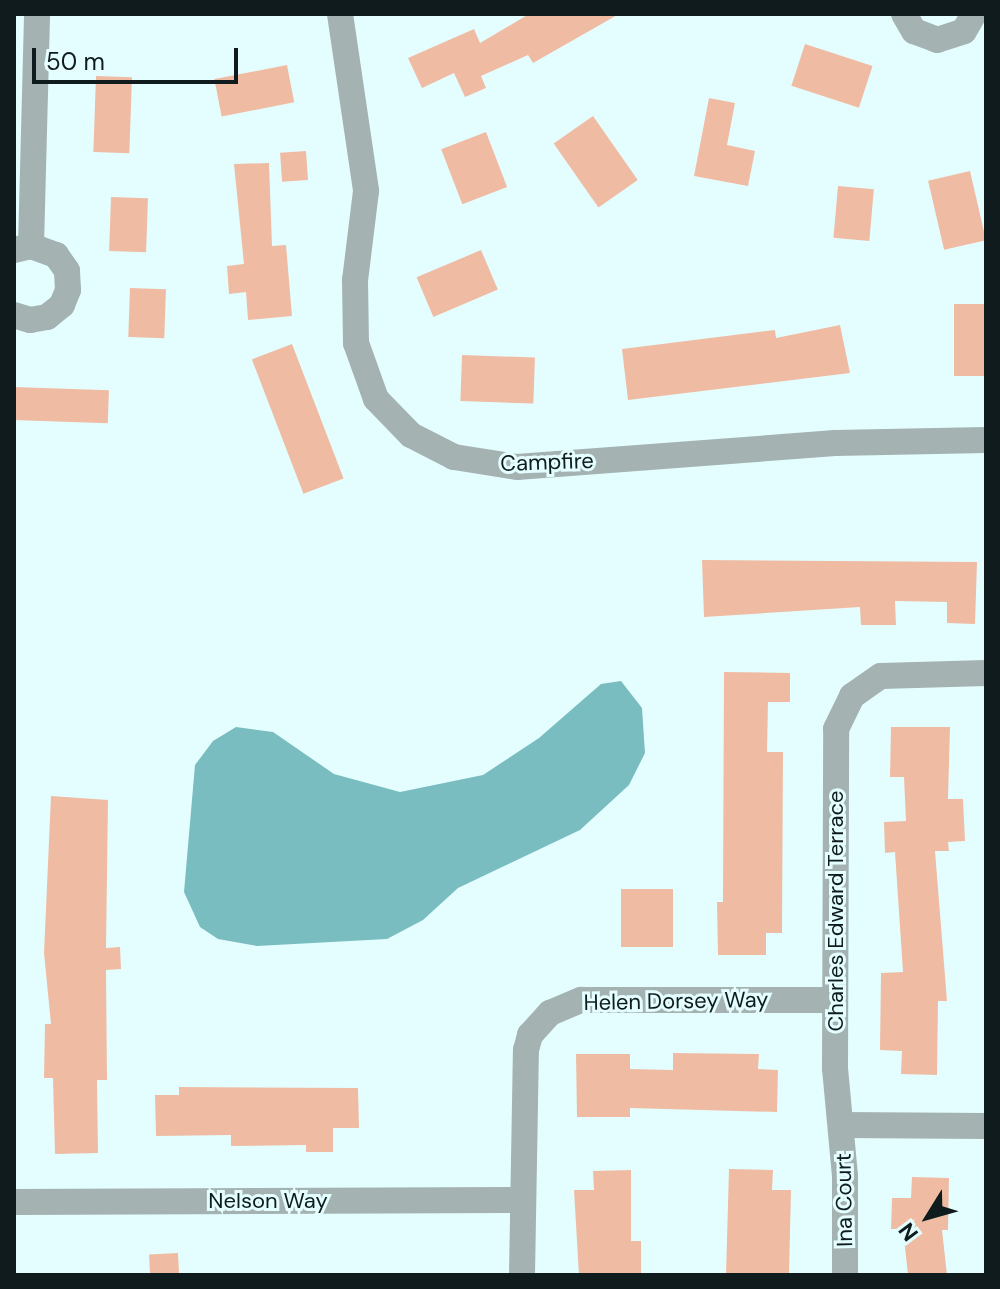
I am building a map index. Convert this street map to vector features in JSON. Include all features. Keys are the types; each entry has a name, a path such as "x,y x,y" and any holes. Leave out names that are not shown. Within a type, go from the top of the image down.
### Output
{"street":[{"path":"14,315 30,320 47,317 62,305 68,290 67,271 56,255 22,248 37,14"},
{"name":"Campfire","path":"340,14 366,191 355,280 356,343 376,399 411,435 454,457 517,467 863,441 986,440"},
{"path":"904,14 914,31 937,40 964,31 974,14"},
{"name":"Charles Edward Terrace","path":"842,1125 835,1000 836,729 852,696 881,676 986,673"},
{"name":"Helen Dorsey Way","path":"522,1275 526,1050 530,1035 550,1013 581,1000 835,1000"},
{"path":"842,1125 986,1126"},
{"name":"Ina Court","path":"842,1125 845,1275"},
{"name":"Nelson Way","path":"14,1202 522,1200"}],"water":[{"path":"621,681 642,708 645,753 629,785 580,830 458,888 423,920 387,939 257,946 218,939 200,927 184,892 195,765 213,741 236,727 273,732 334,774 400,792 483,775 539,738 601,684"}],"building":[{"path":"529,14 619,14 533,63 528,55 481,76 486,88 465,97 454,73 422,88 408,58 474,29 480,43"},
{"path":"805,44 873,66 859,108 791,86"},
{"path":"287,65 294,102 222,116 214,79"},
{"path":"96,76 132,77 129,153 93,152"},
{"path":"709,98 735,103 727,145 755,151 748,186 694,176"},
{"path":"593,116 638,180 598,207 554,144"},
{"path":"486,132 507,187 462,204 441,149"},
{"path":"306,151 308,180 282,182 280,153"},
{"path":"269,163 272,246 286,245 292,316 248,320 246,292 229,294 227,266 244,264 234,164"},
{"path":"970,171 986,240 944,250 928,181"},
{"path":"838,186 874,189 869,241 833,238"},
{"path":"111,197 148,198 146,252 109,251"},
{"path":"481,250 498,290 433,317 417,277"},
{"path":"130,288 166,289 164,338 128,337"},
{"path":"954,304 986,304 986,376 954,376"},
{"path":"840,325 850,373 628,400 622,349 775,330 776,338"},
{"path":"292,344 344,478 303,494 252,359"},
{"path":"462,355 535,358 533,404 460,401"},
{"path":"14,387 109,390 108,423 14,420"},
{"path":"702,560 977,562 975,624 947,623 947,602 895,601 896,625 861,625 860,607 704,617"},
{"path":"724,672 790,673 790,702 768,702 767,752 783,752 782,933 766,933 766,955 718,955 717,902 723,902"},
{"path":"891,727 950,727 948,799 963,799 965,841 948,842 949,851 935,851 947,1001 938,1001 937,1075 901,1074 902,1051 880,1050 881,973 903,972 895,852 885,853 884,822 906,821 904,777 890,777"},
{"path":"51,796 108,800 106,948 120,947 121,969 106,970 107,1080 97,1080 98,1153 55,1154 53,1078 44,1078 45,1024 51,1024 44,953"},
{"path":"621,889 673,889 673,947 621,947"},
{"path":"673,1053 759,1054 758,1069 778,1070 777,1112 630,1108 630,1117 577,1117 576,1054 630,1054 630,1069 673,1070"},
{"path":"179,1087 358,1088 359,1128 333,1128 333,1152 306,1152 306,1145 231,1146 231,1135 156,1136 155,1095 179,1095"},
{"path":"729,1169 773,1170 772,1190 791,1190 789,1275 726,1275"},
{"path":"631,1170 631,1241 641,1241 641,1275 579,1275 574,1190 594,1190 593,1171"},
{"path":"912,1177 949,1178 948,1230 942,1230 947,1275 908,1275 903,1229 891,1229 892,1198 911,1198"},
{"path":"178,1253 179,1275 150,1275 149,1255"}]}
